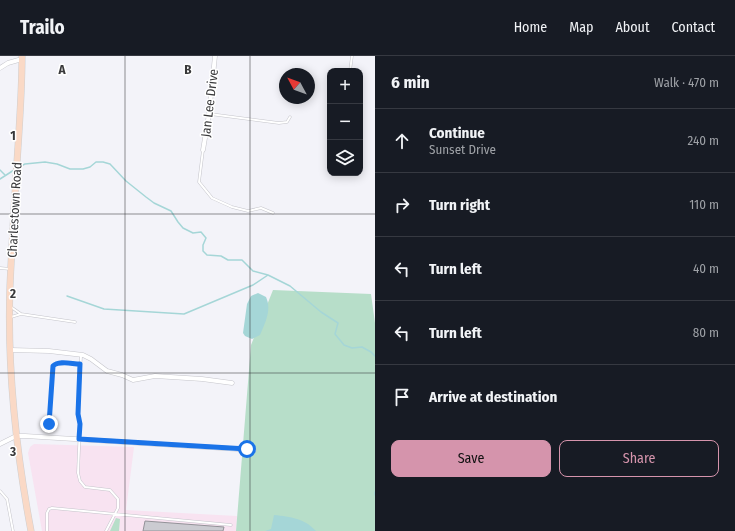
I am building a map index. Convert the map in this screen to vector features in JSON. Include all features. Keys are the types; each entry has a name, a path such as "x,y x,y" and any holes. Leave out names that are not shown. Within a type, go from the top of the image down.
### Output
{"main road":[{"name":"Charlestown Road","path":"22,57 11,269 10,318 16,436 31,531"}],"street":[{"name":"Jan Lee Drive","path":"202,150 209,114 215,56"},
{"path":"0,68 22,57"},
{"path":"11,350 49,351 81,355 88,357 107,371 133,380 142,380 149,376 156,376 202,379 232,383"},
{"path":"0,444 16,436 54,437 254,450"}],"lane":[{"path":"350,68 352,56"},
{"path":"209,114 279,123 287,122 290,117"},
{"path":"202,150 199,182 212,198 242,210 261,208 273,213"},
{"path":"0,268 11,269"},
{"path":"10,306 21,314 75,322"},
{"path":"10,318 21,314"},
{"path":"81,355 78,414 80,424 78,474 80,481 85,488 108,489 112,491 118,499 118,508 106,531"},
{"path":"49,424 53,366 58,362 80,364"},
{"path":"0,491 7,499 13,531"},
{"path":"47,531 47,513 50,508 231,525"}],"shaded area":[{"path":"34,444 134,447 126,510 237,516 236,531 42,531 28,453 30,447"}],"green space":[{"path":"273,290 371,294 375,323 375,531 236,531 251,345"},
{"path":"116,518 120,519 119,531 110,531"}],"water":[{"path":"258,293 266,297 268,302 268,312 260,335 252,339 245,336 243,333 247,304 251,296"},
{"path":"274,515 302,521 307,523 316,531 265,531 271,529"}],"building":[{"path":"145,521 224,527 223,531 143,531"}],"waterway":[{"path":"19,167 25,164 45,162 57,164 70,169 83,169 90,167 96,162 110,164 126,181 146,197 154,203 171,211 183,228 193,233 201,232 206,238 203,245 203,251 207,255 221,256 228,260 242,260 253,271 268,275 290,286 321,312 338,323 335,334 344,345 352,348 362,347 375,356"},
{"path":"0,170 5,175"},
{"path":"0,179 14,170"},
{"path":"67,296 104,309 184,314 253,285 268,275"}],"route":[{"path":"49,424 52,367 58,362 80,364 78,414 80,424 79,439 247,449"}]}
